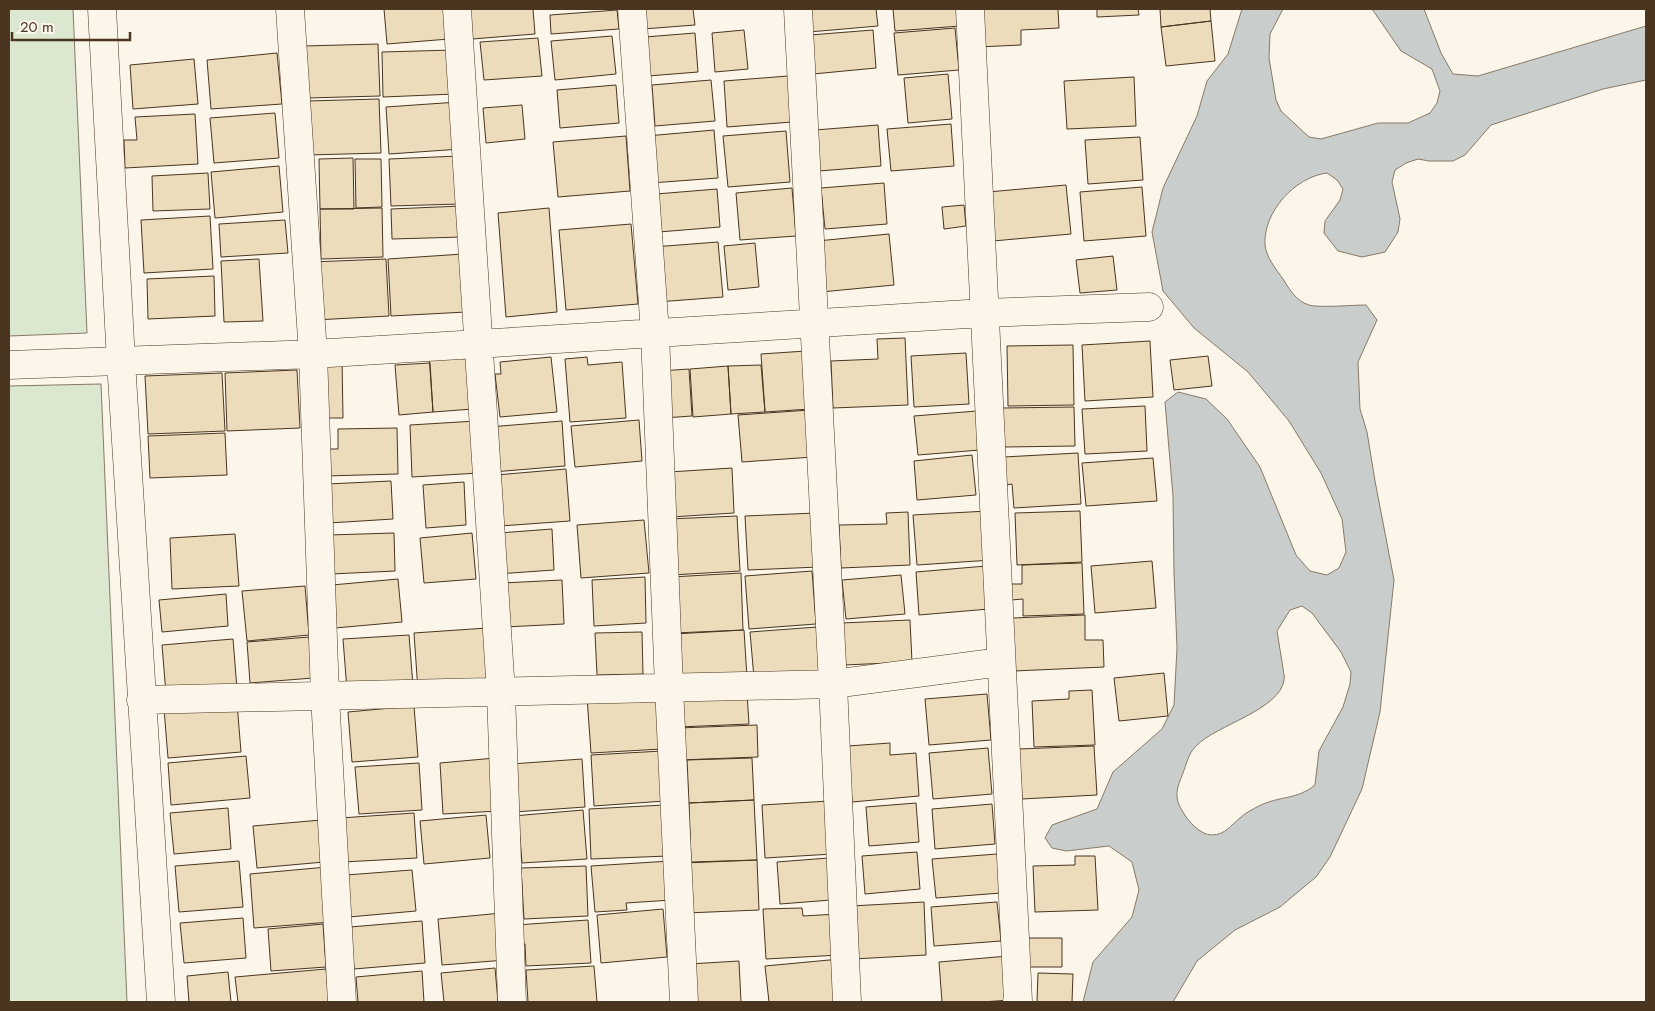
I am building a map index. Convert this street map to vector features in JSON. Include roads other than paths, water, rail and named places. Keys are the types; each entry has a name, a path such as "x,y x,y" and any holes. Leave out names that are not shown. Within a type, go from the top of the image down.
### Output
{"street":[{"path":"102,9 121,361 161,1002"},
{"path":"290,9 312,354 325,696 342,1002"},
{"path":"457,9 501,693 512,1002"},
{"path":"632,9 655,333 684,1002"},
{"path":"798,9 833,684 847,1002"},
{"path":"970,9 1017,1002"},
{"path":"9,365 312,354 984,313 1150,307"},
{"path":"142,700 833,684 1001,662"}]}
